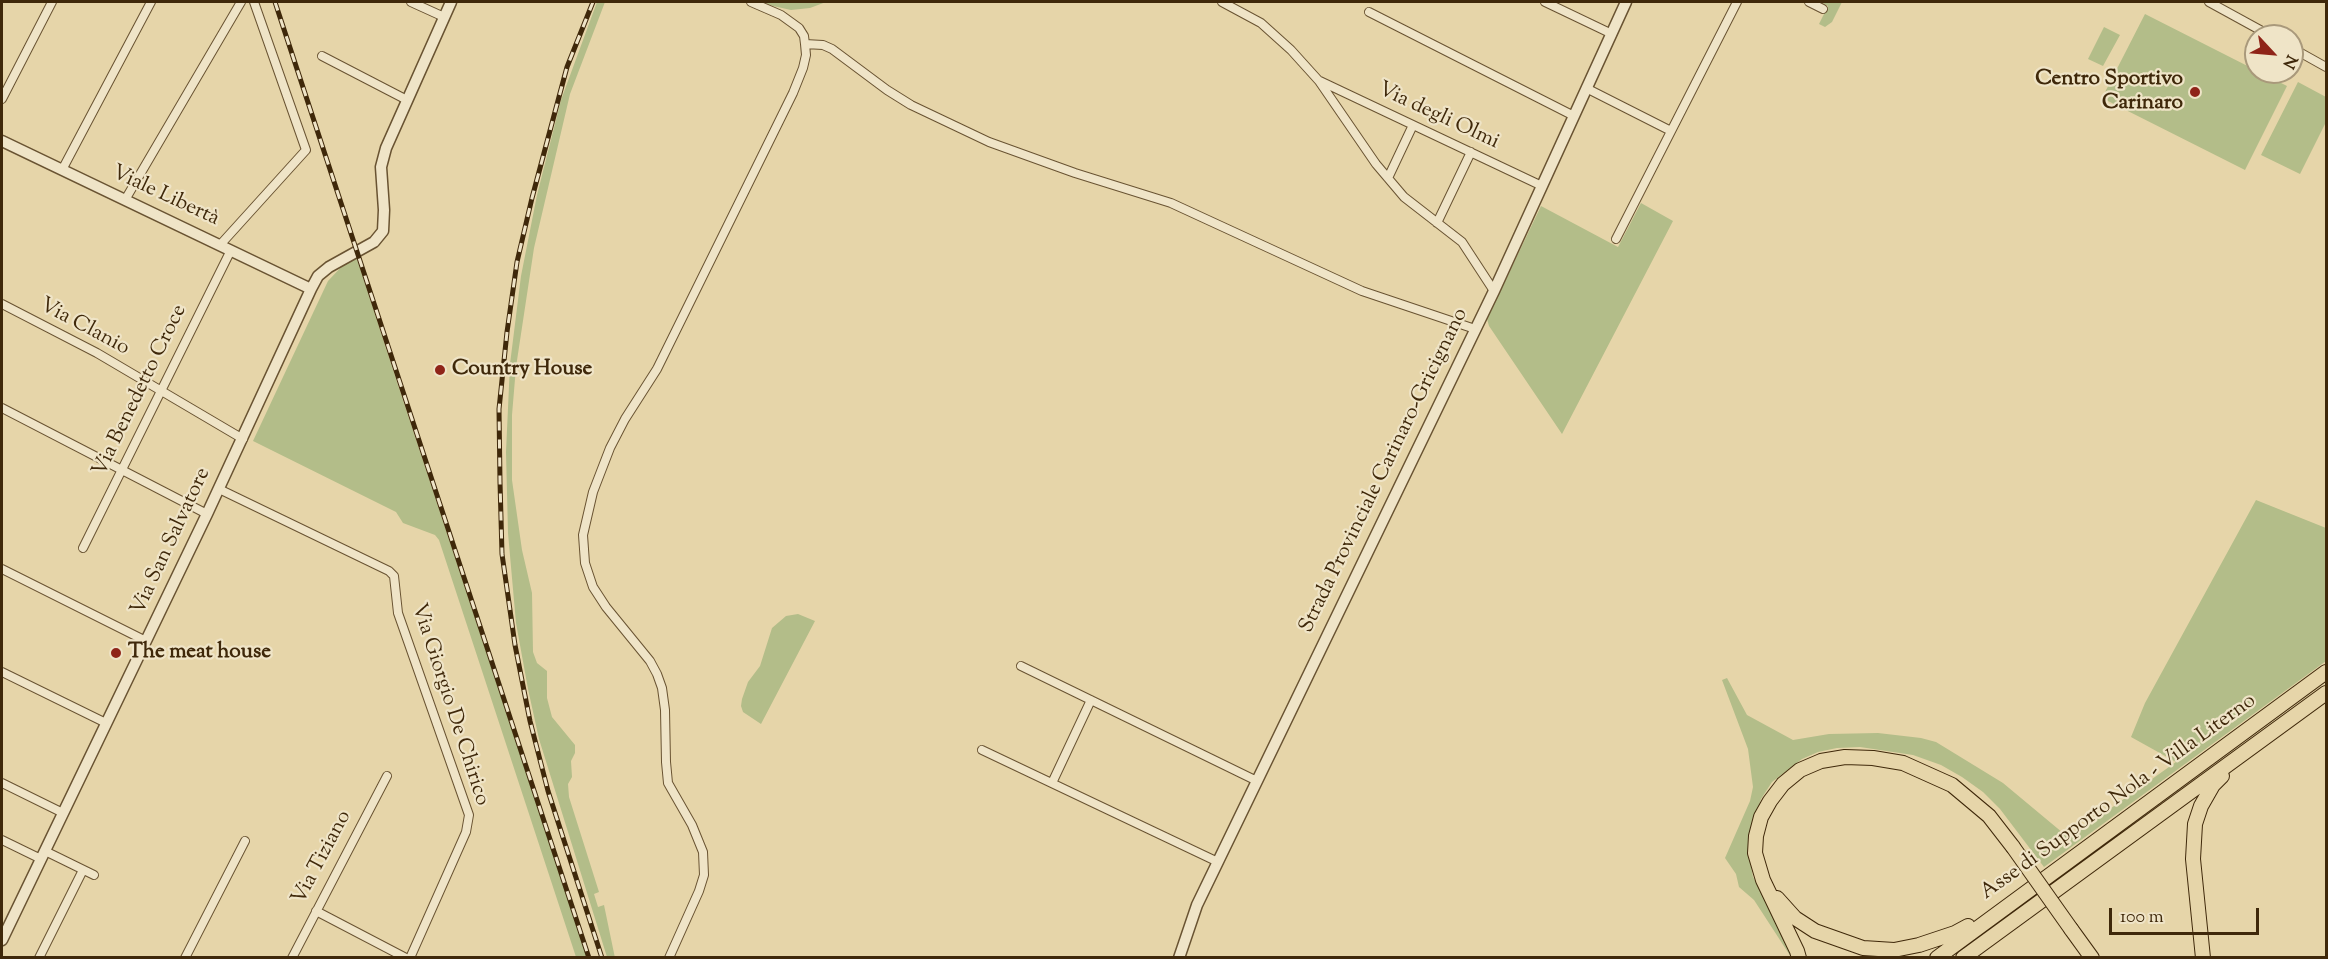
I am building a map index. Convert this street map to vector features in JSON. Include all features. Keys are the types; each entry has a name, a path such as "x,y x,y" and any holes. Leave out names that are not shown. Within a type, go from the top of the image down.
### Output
{"highway":[{"name":"Asse di Supporto Nola - Villa Literno","path":"1937,957 2326,672"},
{"name":"Asse di Supporto Nola - Villa Literno","path":"1964,957 2326,693"},
{"path":"2203,957 2193,859 2195,824 2201,806 2213,785 2257,743"},
{"path":"1798,957 1763,880 1755,853 1756,836 1761,817 1783,784 1800,770 1821,761 1845,757 1873,758 1902,763 1952,786 1989,816 2092,957"},
{"path":"1763,880 1795,918 1815,931 1863,948 1894,950 1919,945 1955,933 2020,896"}],"street":[{"path":"2,99 52,2"},
{"path":"62,170 151,2"},
{"path":"125,200 241,2"},
{"path":"220,245 306,150 254,2"},
{"path":"411,2 444,17"},
{"path":"322,56 407,100 451,2"},
{"path":"669,957 699,891 704,875 703,852 692,825 668,783 662,688 657,674 650,661 606,607 593,587 585,563 583,535 593,492 610,448 625,419 657,369 793,93 803,68 806,56 805,44 804,36 799,28 782,15 751,2"},
{"path":"1222,2 1261,23 1291,50 1319,81 1404,197 1461,242 1494,291"},
{"path":"1545,2 1612,34"},
{"name":"Strada Provinciale Carinaro-Gricignano","path":"1179,957 1197,905 1494,291 1626,2"},
{"path":"1616,239 1737,2"},
{"path":"1809,2 1823,9"},
{"path":"2209,2 2249,24"},
{"path":"1369,12 1574,116"},
{"path":"805,44 823,45 832,49 911,105 989,142 1075,173 1171,203 1330,278 1475,329"},
{"path":"2304,55 2326,67"},
{"name":"Via degli Olmi","path":"1319,81 1542,186"},
{"path":"1586,88 1671,131"},
{"name":"Via San Salvatore","path":"2,940 243,439 311,289 318,276 329,267 374,242 383,231 381,166 386,148 407,100"},
{"path":"1388,178 1413,125"},
{"name":"Viale Libertà","path":"2,141 311,289"},
{"path":"1437,223 1471,153"},
{"name":"Via Benedetto Croce","path":"83,548 231,250"},
{"name":"Via Clanio","path":"2,304 97,353 243,439"},
{"path":"2,408 207,514"},
{"name":"Via Giorgio De Chirico","path":"219,489 394,576 398,613 469,815 466,832 408,957"},
{"path":"2,569 146,641"},
{"path":"1021,666 1257,781"},
{"path":"2,672 106,723"},
{"path":"1052,783 1091,700"},
{"path":"982,750 1218,862"},
{"name":"Via Tiziano","path":"292,957 387,776"},
{"path":"2,783 63,813"},
{"path":"2,840 94,875"},
{"path":"185,957 245,841"},
{"path":"39,957 83,870"},
{"path":"316,911 408,957"}],"green space":[{"path":"597,2 605,2 570,94 534,248 516,367 512,415 512,480 522,550 532,593 533,652 537,663 547,671 547,698 552,717 575,745 575,753 571,761 572,777 568,784 569,797 599,892 594,894 598,907 604,905 615,958 607,957 539,739 528,689 516,623 508,533 506,452 510,364 521,276 537,195 561,100"},
{"path":"763,2 826,2 810,8 791,10"},
{"path":"1821,2 1842,2 1832,22 1825,27 1819,24 1828,6"},
{"name":"Centro Sportivo Carinaro","path":"2145,14 2244,64 2244,84 2283,84 2287,86 2245,170 2102,98"},
{"path":"2104,27 2120,35 2103,66 2088,59"},
{"path":"2297,84 2302,84 2326,97 2326,122 2300,174 2261,155"},
{"path":"1641,203 1673,221 1562,434 1489,326 1487,319 1541,206 1618,247"},
{"path":"356,256 587,957 576,957 439,540 435,535 403,523 396,512 253,441 328,281 345,263"},
{"path":"2256,500 2326,528 2326,661 2044,867 2000,809 1983,792 1941,765 1913,755 1860,747 1837,748 1818,752 1802,759 1772,782 1761,799 1750,836 1749,856 1753,877 1787,937 1795,957 1791,957 1754,900 1739,887 1736,874 1725,858 1750,801 1753,787 1748,749 1722,680 1727,678 1747,715 1793,740 1829,734 1878,733 1936,742 2003,783 2069,838 2176,762 2131,737 2145,703"},
{"path":"798,614 815,621 761,724 743,712 742,699 748,682 760,666 772,628 786,616"}],"railway":[{"path":"275,2 589,958"},
{"path":"593,2 567,67 517,262 499,409 502,554 515,645 530,721 548,791 602,958"}],"place":[{"name":"Centro Sportivo Carinaro","path":"2195,92"},
{"name":"Country House","path":"440,370"},
{"name":"The meat house","path":"116,653"}]}
